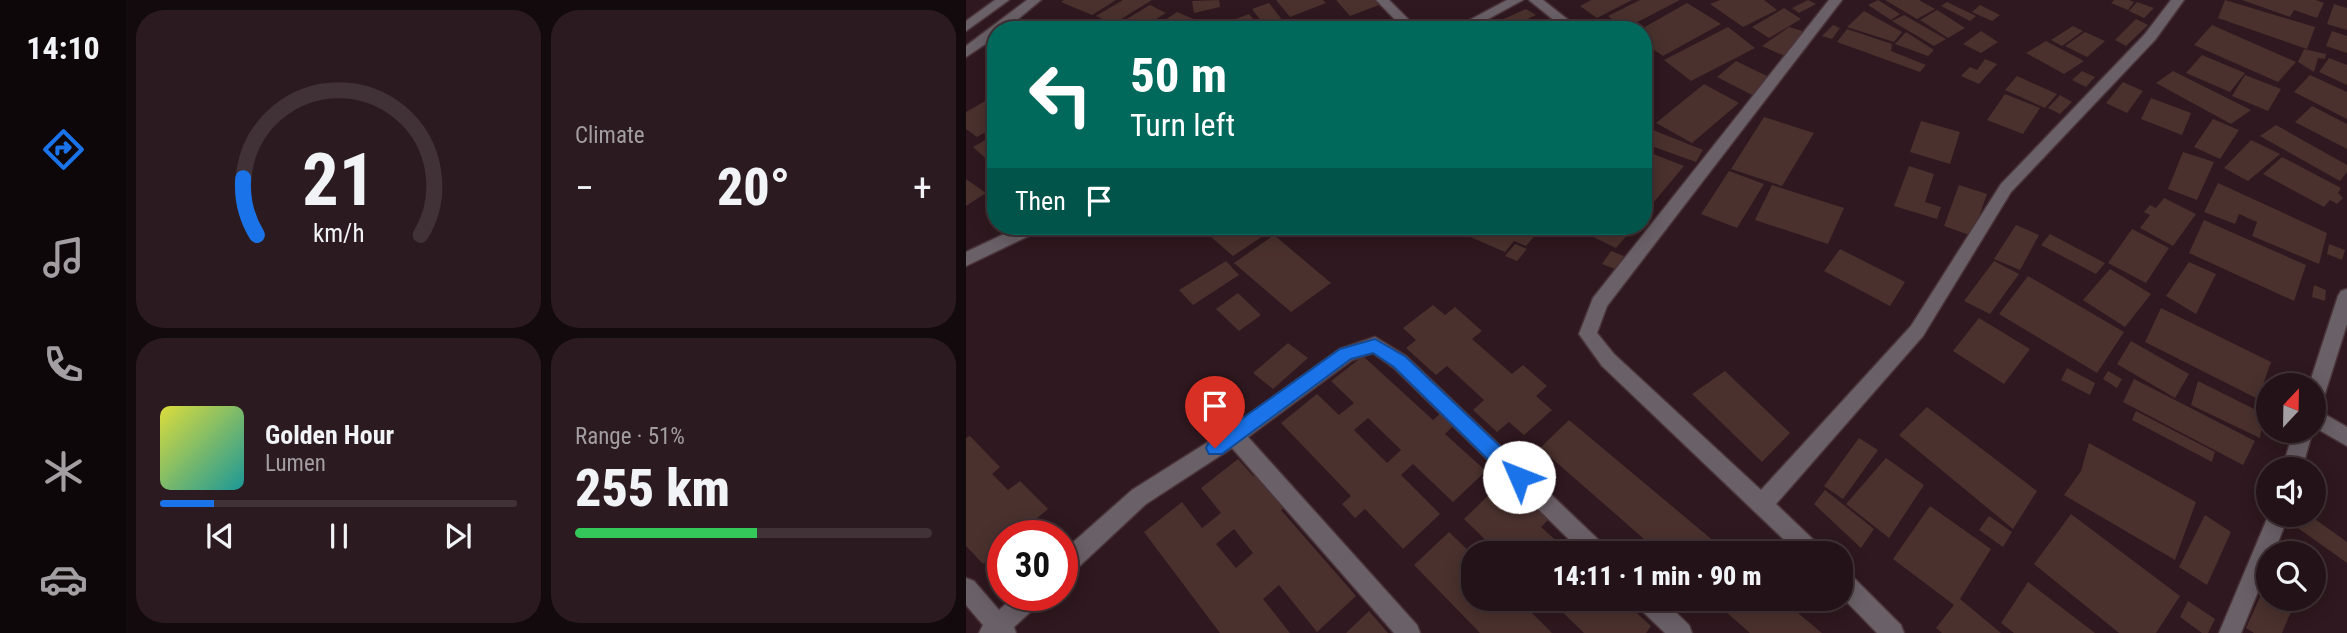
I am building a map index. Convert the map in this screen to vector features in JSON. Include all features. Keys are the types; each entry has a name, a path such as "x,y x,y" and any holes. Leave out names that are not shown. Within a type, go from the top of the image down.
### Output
{"street":[{"path":"966,27 1003,0"},
{"path":"1008,21 1035,0"},
{"path":"1382,0 1404,21"},
{"path":"1475,21 1517,0"},
{"path":"1535,0 1563,21"},
{"path":"1801,541 1608,360 1588,334 1599,303 1836,0"},
{"path":"1763,503 1917,331 2006,188 2150,37 2178,0"},
{"path":"966,53 987,37"},
{"path":"966,259 1016,235"},
{"path":"2323,373 2347,296"},
{"path":"1078,553 1139,497 1234,436 1346,354 1375,345 1400,362 1586,541"},
{"path":"2326,424 2347,437"},
{"path":"1234,436 1409,633"},
{"path":"2230,633 2273,527"},
{"path":"966,589 998,631 1017,611"},
{"path":"1853,593 1893,633"},
{"path":"1658,611 1681,633"}],"building":[{"path":"1116,0 1092,15 1061,2"},
{"path":"1123,0 1152,0 1118,21 1107,21 1096,16"},
{"path":"1219,0 1220,7 1194,13 1192,1"},
{"path":"1276,0 1323,0 1326,3 1290,17"},
{"path":"1336,0 1375,0 1379,5 1350,16"},
{"path":"1591,0 1632,0 1597,18 1580,6"},
{"path":"1640,0 1680,0 1639,21 1614,21 1608,16"},
{"path":"1720,0 1764,0 1777,10 1743,27 1710,4"},
{"path":"1808,0 1816,4 1799,13 1792,8"},
{"path":"1878,0 1900,14 1891,20 1868,5"},
{"path":"1885,0 1919,0 1935,9 1917,19"},
{"path":"2114,0 2134,2 2128,10 2111,3"},
{"path":"2225,0 2315,27 2307,49 2218,18"},
{"path":"2242,0 2316,0 2324,3 2317,18 2294,10 2290,17"},
{"path":"1947,2 1976,16 1970,21 1941,6"},
{"path":"2137,2 2154,8 2144,18 2129,11"},
{"path":"1269,3 1283,21 1261,21 1252,9"},
{"path":"1687,3 1721,24 1663,56 1652,48 1652,23"},
{"path":"2334,4 2347,8 2347,30 2327,24"},
{"path":"1150,5 1166,13 1153,21 1123,21"},
{"path":"1980,5 2000,15 1992,21 1972,12"},
{"path":"1784,8 1801,19 1769,38 1752,27"},
{"path":"1526,9 1536,15 1523,21 1499,21"},
{"path":"1937,10 1965,28 1948,38 1920,20"},
{"path":"1864,11 1902,32 1894,42 1847,27"},
{"path":"1177,12 1196,20 1195,21 1164,21"},
{"path":"1249,14 1255,21 1230,21"},
{"path":"1904,15 1946,39 1934,46 1892,21"},
{"path":"2136,19 2148,25 2126,46 2115,40"},
{"path":"1833,25 1840,28 1832,39 1822,36"},
{"path":"2212,25 2296,62 2278,82 2194,45"},
{"path":"2073,26 2083,31 2062,46 2051,40"},
{"path":"1728,27 1755,48 1691,81 1664,60"},
{"path":"1789,27 1809,33 1789,58 1762,46"},
{"path":"1847,29 1892,44 1891,51 1926,65 1920,72 1837,42"},
{"path":"1981,31 1998,42 1981,53 1963,44"},
{"path":"2332,31 2347,36 2347,53 2326,46"},
{"path":"1906,32 1934,50 1928,56 1895,44"},
{"path":"2085,32 2105,41 2087,57 2065,46"},
{"path":"2046,41 2084,61 2064,74 2026,53"},
{"path":"2304,49 2326,54 2325,59 2318,58 2314,72 2298,62"},
{"path":"2202,55 2245,73 2230,92 2186,73"},
{"path":"2329,58 2347,65 2347,85 2319,72"},
{"path":"1985,59 1997,64 1979,84 1961,76 1970,67 1977,70"},
{"path":"1736,61 1771,78 1752,95 1717,77"},
{"path":"2082,71 2095,77 2086,87 2072,80"},
{"path":"2173,71 2251,110 2231,124 2156,83"},
{"path":"2245,75 2281,89 2268,111 2232,96"},
{"path":"2310,75 2347,92 2347,119 2294,92"},
{"path":"2017,76 2057,94 2045,108 2005,90"},
{"path":"2123,82 2143,91 2127,113 2106,103"},
{"path":"1704,84 1739,103 1692,143 1656,123"},
{"path":"2005,94 2040,108 2023,134 1987,120"},
{"path":"2060,95 2072,102 2060,114 2048,108"},
{"path":"2151,98 2191,113 2182,135 2141,119"},
{"path":"987,100 987,131 977,137 966,129 966,112"},
{"path":"2312,106 2347,124 2347,149 2295,122"},
{"path":"1764,117 1814,133 1782,186 1731,169"},
{"path":"2213,119 2239,130 2220,159 2194,147"},
{"path":"1921,121 1960,132 1950,164 1910,152"},
{"path":"2276,125 2347,165 2347,172 2340,181 2260,136"},
{"path":"1652,130 1703,150 1696,162 1652,146"},
{"path":"987,139 987,160 973,147"},
{"path":"2251,140 2280,154 2248,181 2224,168"},
{"path":"2183,152 2214,162 2197,200 2168,189"},
{"path":"1652,154 1684,166 1652,204"},
{"path":"2282,157 2341,188 2338,193 2343,198 2337,204 2330,200 2324,207 2263,174"},
{"path":"1909,166 1934,174 1925,202 1941,207 1937,219 1894,206"},
{"path":"1729,171 1764,184 1737,228 1701,214"},
{"path":"966,179 986,193 966,206"},
{"path":"2218,183 2327,233 2319,264 2252,236 2257,222 2239,214 2235,224 2204,212"},
{"path":"1772,185 1844,208 1828,244 1755,220"},
{"path":"1959,185 1987,194 1972,236 1944,226"},
{"path":"2164,198 2196,214 2173,246 2140,228 2150,215 2144,212 2150,205 2156,208"},
{"path":"2204,220 2306,265 2294,301 2189,253"},
{"path":"2016,225 2039,235 2020,270 1994,259"},
{"path":"2132,229 2169,248 2146,283 2108,263"},
{"path":"2050,234 2105,263 2096,274 2041,245"},
{"path":"1214,235 1264,235 1233,256 1211,237"},
{"path":"1274,235 1331,283 1291,312 1234,263"},
{"path":"1466,235 1535,235 1526,246 1514,241 1505,252"},
{"path":"1589,235 1627,235 1616,248"},
{"path":"1515,244 1527,249 1517,261 1505,256"},
{"path":"2329,244 2345,250 2342,260 2327,254"},
{"path":"1840,249 1905,282 1890,306 1824,271"},
{"path":"1611,251 1624,256 1615,269 1602,264"},
{"path":"1226,261 1239,275 1193,305 1179,290"},
{"path":"1994,261 2019,274 1990,314 1964,301"},
{"path":"2189,262 2216,274 2196,314 2166,296"},
{"path":"2110,269 2151,294 2125,327 2083,300"},
{"path":"2028,276 2124,332 2097,373 1999,314"},
{"path":"2314,285 2326,290 2325,301 2312,297"},
{"path":"1238,293 1261,315 1239,331 1216,309"},
{"path":"1433,305 1445,315 1455,307 1482,331 1472,339 1512,374 1523,365 1547,386 1536,396 1552,410 1524,435 1509,422 1497,432 1473,410 1484,400 1447,366 1436,375 1406,348 1416,340 1403,328"},
{"path":"2161,308 2271,362 2267,373 2256,373 2256,398 2145,342"},
{"path":"1979,318 2030,349 2004,384 1953,351"},
{"path":"2131,341 2189,374 2175,398 2117,364"},
{"path":"1288,343 1308,358 1273,389 1253,373"},
{"path":"1363,356 1433,420 1441,413 1454,425 1445,434 1486,471 1453,502 1413,464 1401,475 1440,514 1403,549 1365,509 1355,518 1342,504 1351,496 1281,423 1317,394 1339,415 1354,403 1331,381","holes":["1368,418 1401,450 1387,463 1354,430"]},
{"path":"2067,368 2095,383 2090,395 2061,380"},
{"path":"1725,371 1790,433 1762,462 1692,394"},
{"path":"2108,371 2122,379 2117,388 2103,379"},
{"path":"2134,379 2255,441 2243,465 2123,402"},
{"path":"2198,381 2256,410 2256,436 2191,405"},
{"path":"1927,407 2037,491 2013,529 1899,435"},
{"path":"2136,411 2215,452 2212,462 2132,420"},
{"path":"1569,420 1714,541 1646,541 1540,448"},
{"path":"970,436 1000,467 992,474 1008,490 1020,481 1048,509 1037,520 987,520 987,561 983,564 966,546 966,438"},
{"path":"1859,438 1878,450 1843,499 1824,486"},
{"path":"2089,443 2196,502 2175,560 2064,495 2081,471"},
{"path":"1886,458 1924,485 1889,538 1846,504"},
{"path":"1238,459 1253,476 1260,470 1290,503 1281,510 1356,596 1317,632 1279,585 1263,599 1290,633 1220,633 1144,532 1182,502 1202,528 1221,513 1201,488","holes":["1234,529 1253,553 1236,568 1216,544"]},
{"path":"1499,485 1515,499 1523,490 1552,516 1541,527 1557,541 1487,541 1464,519"},
{"path":"1825,490 1874,529 1861,548 1814,504"},
{"path":"1930,506 1991,549 1960,599 2001,633 1942,633 1936,628 1954,605 1893,559"},
{"path":"2071,514 2180,596 2156,633 2119,633 2034,564"},
{"path":"2205,515 2231,532 2207,585 2179,567"},
{"path":"1989,516 2012,532 2003,547 1979,530"},
{"path":"2326,527 2347,542 2347,563 2326,548 2326,541 2316,541 2298,528"},
{"path":"1449,532 1461,544 1461,611 1530,611 1552,633 1480,633 1414,565"},
{"path":"2028,582 2095,633 2014,633 2001,623"},
{"path":"2188,601 2215,619 2208,633 2202,633 2180,617"},
{"path":"2256,606 2256,611 2291,611 2282,633 2254,633 2246,628"},
{"path":"1369,611 1388,633 1346,633"},
{"path":"1561,611 1634,611 1651,626 1646,633 1584,633"},
{"path":"1725,611 1796,611 1822,633 1750,633"}],"route":[{"path":"1215,448 1346,354 1375,345 1400,362 1519,477"}]}
